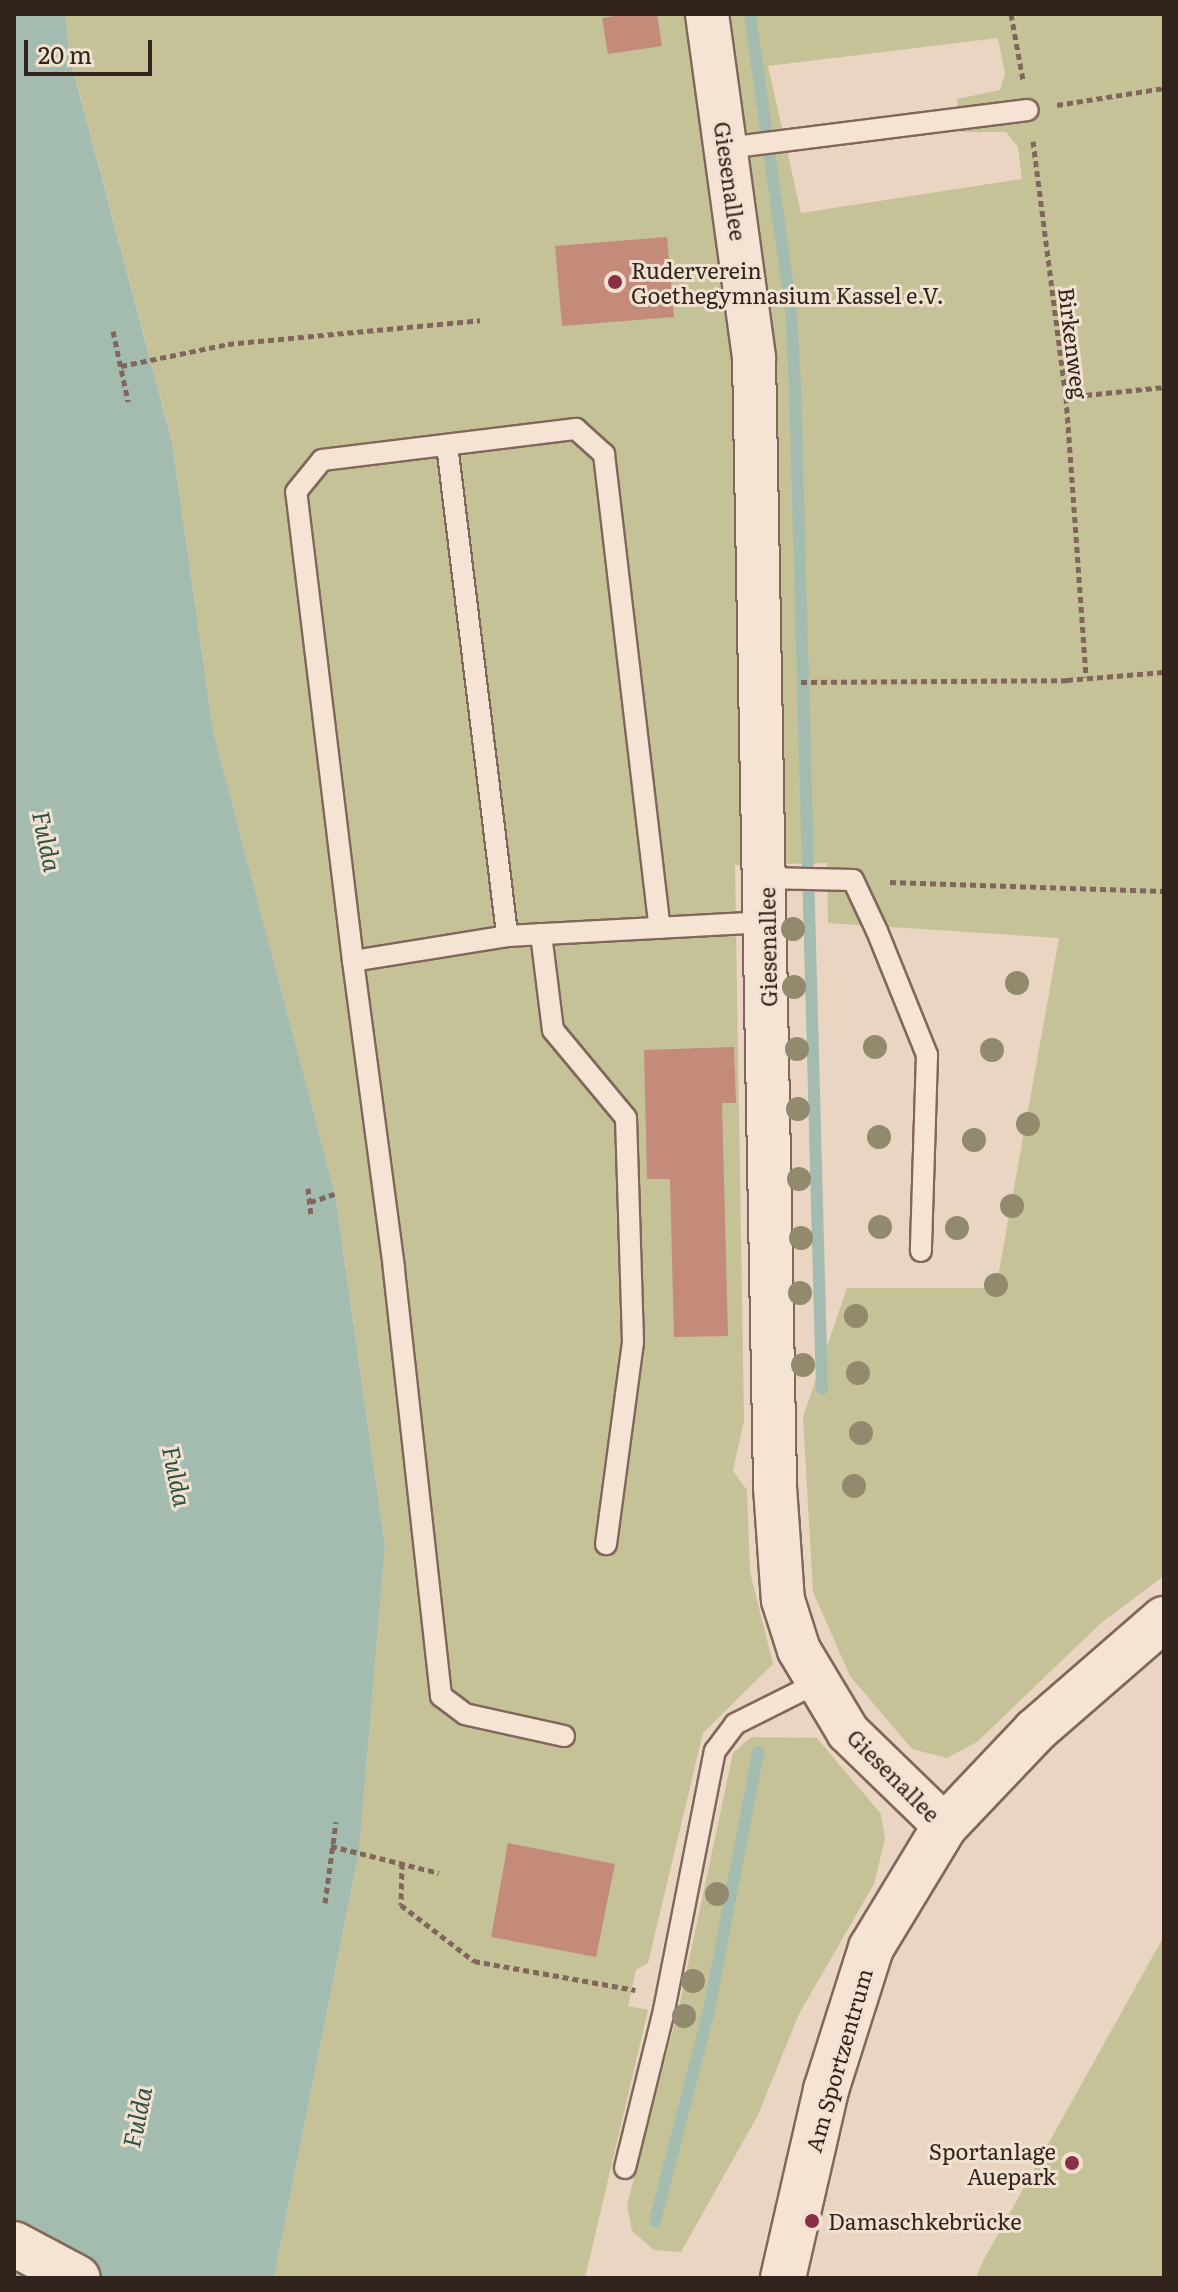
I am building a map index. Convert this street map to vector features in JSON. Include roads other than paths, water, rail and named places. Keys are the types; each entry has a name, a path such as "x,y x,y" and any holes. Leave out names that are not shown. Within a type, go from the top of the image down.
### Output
{"street":[{"name":"Giesenallee","path":"707,14 741,146 754,358 778,878 767,922 775,1487 783,1600 817,1683 848,1732 945,1826"},
{"name":"Am Sportzentrum","path":"783,2278 826,2090 871,1948 945,1826 1035,1731 1164,1619"},
{"path":"14,2244 78,2278"}],"lane":[{"path":"741,146 1028,110"},
{"path":"564,1736 465,1714 441,1696 394,1268 296,492 322,460 576,429 604,454 660,928"},
{"path":"447,445 507,936"},
{"path":"778,878 853,880 927,1055 921,1251"},
{"path":"353,961 507,936 767,922"},
{"path":"541,934 553,1030 626,1118 633,1342 606,1544"},
{"path":"625,2168 667,1995 715,1751 735,1724 817,1683"}],"water":[{"name":"Fulda","path":"14,14 65,14 71,62 172,442 213,731 335,1194 385,1546 359,1852 274,2278 14,2278"}],"waterway":[{"path":"750,14 791,310 795,386 822,1389"},
{"path":"655,2221 708,2015 758,1752"}],"place":[{"name":"Ruderverein Goethegymnasium Kassel e.V.","path":"615,282"},
{"name":"Sportanlage Auepark","path":"1072,2163"},
{"name":"Damaschkebrücke","path":"812,2221"}]}
